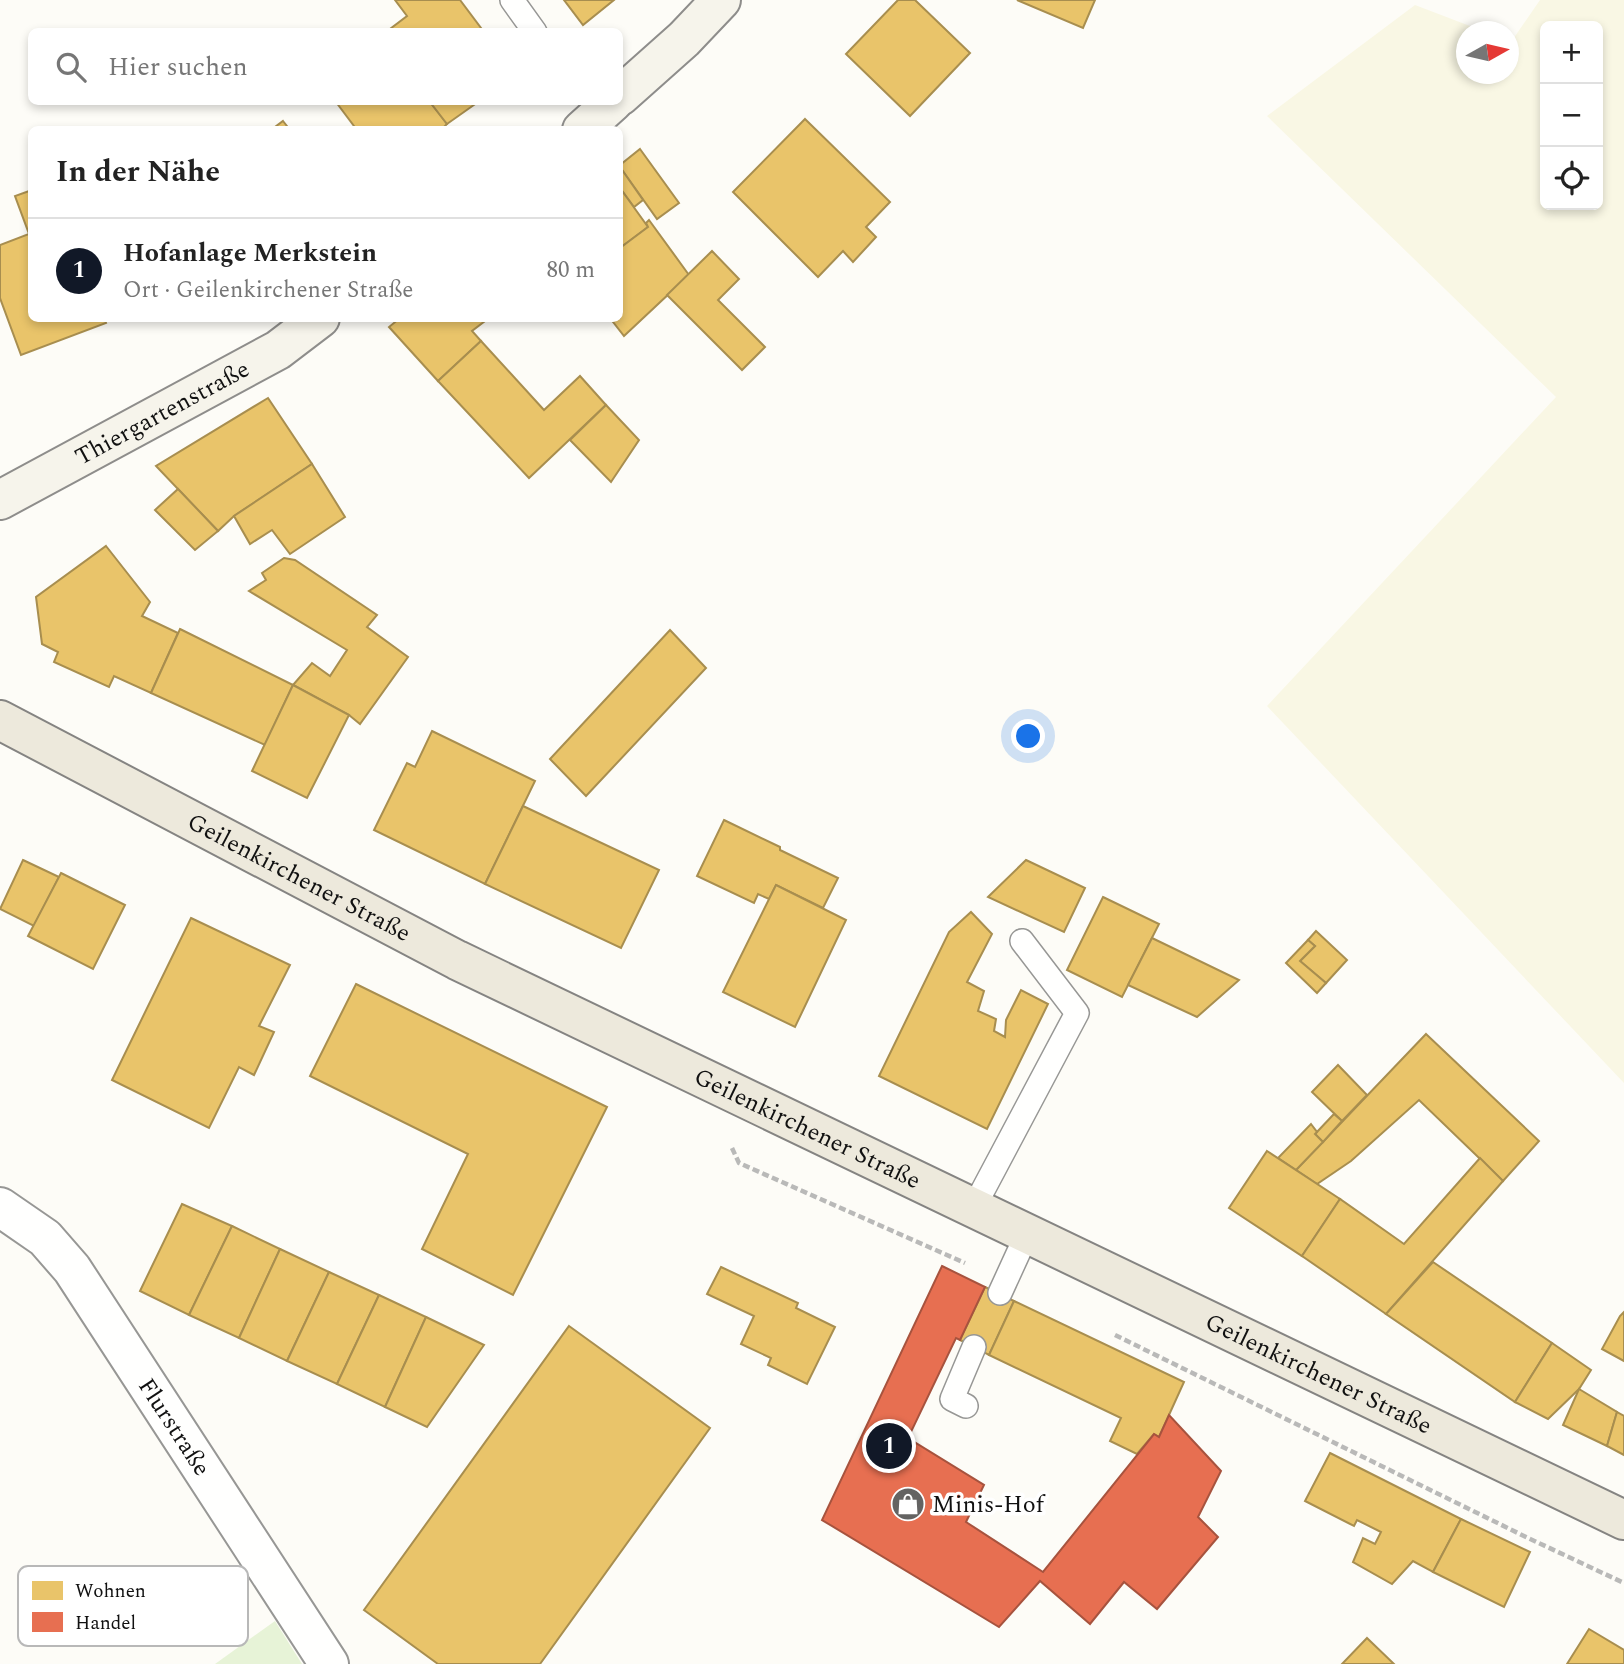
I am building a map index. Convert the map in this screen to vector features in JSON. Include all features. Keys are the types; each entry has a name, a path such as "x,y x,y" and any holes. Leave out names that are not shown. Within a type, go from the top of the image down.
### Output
{"main road":[{"path":"623,90 684,38 721,0"},
{"name":"Thiergartenstraße","path":"2,491 142,424 278,350 315,322"},
{"name":"Geilenkirchener Straße","path":"0,720 457,960 1624,1520"}],"street":[{"name":"Flurstraße","path":"0,1207 45,1238 72,1269 329,1664"}],"lane":[{"path":"512,0 532,28"},
{"path":"974,1207 1077,1013 1022,940"},
{"path":"1000,1293 1027,1234"},
{"path":"966,1406 951,1399 974,1348"}],"shaded area":[{"path":"1540,0 1624,0 1624,1083 1267,706 1556,397 1267,116 1415,5 1457,21 1456,84 1519,84 1519,30"}],"green space":[{"path":"275,1621 302,1664 215,1664 240,1646 248,1646 248,1640"}],"building: Wohnen":[{"path":"395,0 460,0 481,28 391,28 407,16"},
{"path":"564,0 614,0 583,25"},
{"path":"898,0 915,0 970,53 910,116 846,54"},
{"path":"1017,0 1095,0 1083,28"},
{"path":"338,105 432,105 447,124 445,126 354,126"},
{"path":"432,105 474,105 447,124"},
{"path":"805,119 890,202 866,227 876,237 853,262 843,251 818,277 733,192"},
{"path":"640,149 679,203 657,219 623,171 623,163"},
{"path":"623,171 643,200 634,207 623,192"},
{"path":"28,191 28,231 15,196"},
{"path":"623,192 648,227 623,246"},
{"path":"649,220 689,275 624,336 613,322 623,322 623,246 648,227 646,223"},
{"path":"28,234 28,322 106,323 21,355 0,298 0,245"},
{"path":"712,251 739,279 718,300 765,347 742,370 667,295"},
{"path":"395,322 484,322 472,331 481,341 438,381 389,327"},
{"path":"481,341 544,410 580,376 606,405 529,478 438,381"},
{"path":"268,398 312,464 234,516 218,531 156,466"},
{"path":"606,405 639,440 611,482 570,440"},
{"path":"312,464 345,517 290,554 272,530 250,544 234,516"},
{"path":"178,489 218,531 195,550 155,510"},
{"path":"106,546 150,602 142,616 178,633 151,693 114,676 109,687 54,662 58,652 42,644 36,597"},
{"path":"284,558 295,560 377,615 367,627 408,657 360,724 349,715 293,685 312,663 330,676 347,650 249,591 266,580 262,573"},
{"path":"180,629 293,685 265,745 151,693"},
{"path":"670,630 706,668 586,796 550,759"},
{"path":"293,685 349,715 307,798 252,771"},
{"path":"432,731 535,781 485,884 374,830 407,763 415,767"},
{"path":"523,806 659,870 621,948 485,884"},
{"path":"724,820 838,878 823,908 776,885 769,899 758,894 754,903 697,876"},
{"path":"23,860 59,877 34,926 0,909"},
{"path":"1026,860 1085,888 1064,932 988,897"},
{"path":"61,873 125,905 93,969 28,936"},
{"path":"776,885 846,920 795,1027 723,992"},
{"path":"1103,897 1159,924 1122,997 1067,970"},
{"path":"971,912 992,934 967,982 984,991 978,1011 996,1019 994,1031 1005,1037 1006,1020 1021,990 1048,1004 987,1129 879,1076 949,932"},
{"path":"191,918 290,965 259,1026 274,1032 254,1075 239,1067 209,1128 112,1080"},
{"path":"1316,931 1347,960 1326,983 1300,961 1315,946 1308,940"},
{"path":"1152,938 1239,980 1197,1017 1128,985"},
{"path":"1308,940 1315,946 1300,961 1326,983 1317,993 1286,963"},
{"path":"356,984 607,1107 513,1295 422,1249 468,1154 310,1076"},
{"path":"1426,1034 1539,1141 1503,1181 1419,1100 1351,1161 1317,1184 1296,1170"},
{"path":"1338,1065 1367,1095 1342,1121 1312,1092"},
{"path":"1334,1114 1342,1121 1323,1142 1315,1134"},
{"path":"1311,1124 1317,1132 1315,1134 1323,1142 1296,1170 1278,1158"},
{"path":"1267,1151 1340,1199 1302,1256 1229,1208"},
{"path":"1480,1158 1503,1181 1386,1314 1302,1256 1340,1199 1404,1244"},
{"path":"182,1204 232,1226 189,1315 140,1291"},
{"path":"232,1226 280,1249 239,1338 189,1315"},
{"path":"280,1249 329,1272 287,1361 239,1338"},
{"path":"1433,1262 1552,1343 1515,1402 1386,1314"},
{"path":"721,1267 798,1303 796,1308 835,1327 807,1384 768,1365 771,1358 741,1344 754,1316 707,1294"},
{"path":"329,1272 379,1295 337,1384 287,1361"},
{"path":"985,1287 1014,1301 989,1355 960,1340"},
{"path":"379,1295 426,1317 385,1407 337,1384"},
{"path":"1014,1301 1184,1382 1159,1437 1154,1434 1137,1454 1110,1441 1121,1418 989,1355"},
{"path":"1624,1312 1624,1361 1602,1349"},
{"path":"426,1317 484,1345 427,1427 385,1407"},
{"path":"569,1326 710,1428 540,1664 438,1664 364,1610"},
{"path":"1552,1343 1591,1370 1579,1389 1548,1419 1515,1402"},
{"path":"1579,1389 1617,1412 1607,1446 1563,1425"},
{"path":"1617,1412 1624,1416 1624,1455 1607,1446"},
{"path":"1330,1453 1461,1519 1433,1572 1413,1561 1392,1584 1353,1562 1363,1538 1375,1544 1381,1532 1357,1520 1354,1526 1305,1501"},
{"path":"1461,1519 1530,1552 1504,1607 1433,1572"},
{"path":"1589,1629 1624,1650 1624,1664 1567,1664"},
{"path":"1367,1638 1394,1664 1342,1664"}],"building: Handel":[{"path":"942,1266 985,1287 960,1340 956,1338 908,1438 984,1485 966,1522 1043,1572 1154,1434 1159,1437 1169,1415 1221,1471 1198,1517 1218,1537 1157,1609 1124,1582 1090,1624 1040,1581 999,1627 822,1520"}],"place":[{"name":"Hofanlage Merkstein","path":"889,1446"},
{"name":"Minis-Hof","path":"908,1504"}]}
